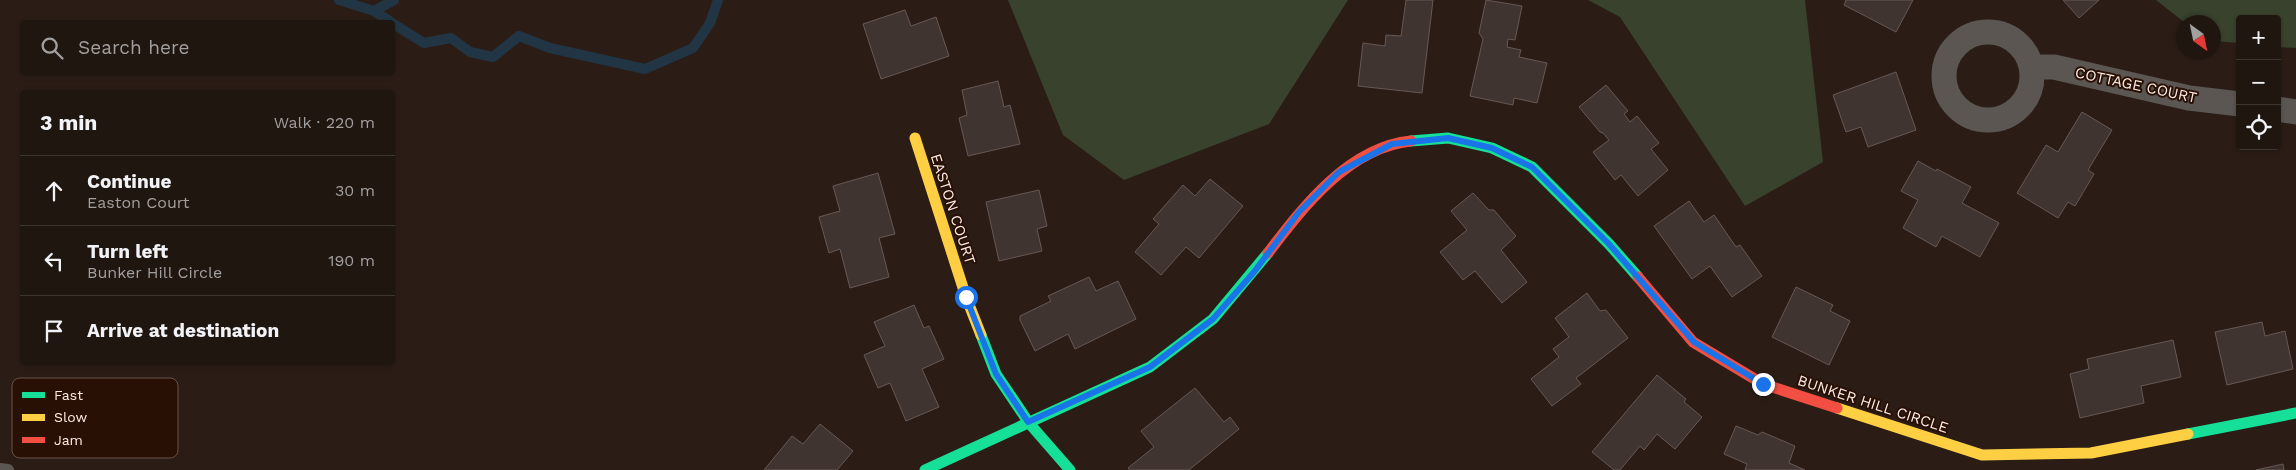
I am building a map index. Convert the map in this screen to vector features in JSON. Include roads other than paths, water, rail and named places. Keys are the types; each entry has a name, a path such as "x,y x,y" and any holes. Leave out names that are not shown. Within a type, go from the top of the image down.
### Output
{"street":[{"name":"COTTAGE COURT","path":"2032,66 2054,67 2189,98 2236,104"},
{"path":"2281,110 2296,112"},
{"name":"EASTON COURT","path":"915,138 966,297 996,374 1028,422 1070,470"},
{"name":"BUNKER HILL CIRCLE","path":"925,470 1150,367 1213,319 1254,272 1299,212 1339,172 1392,144 1448,138 1492,148 1532,167 1609,244 1694,342 1763,384 1872,420 1982,455 2091,453 2296,413"}],"lane":[{"path":"0,469 8,470"}],"waterway":[{"path":"339,0 374,11 388,20"},
{"path":"374,11 394,0"},
{"path":"395,25 424,43 451,38 470,52 493,57 519,36 550,48 645,69 693,48 710,23 718,0"}]}
